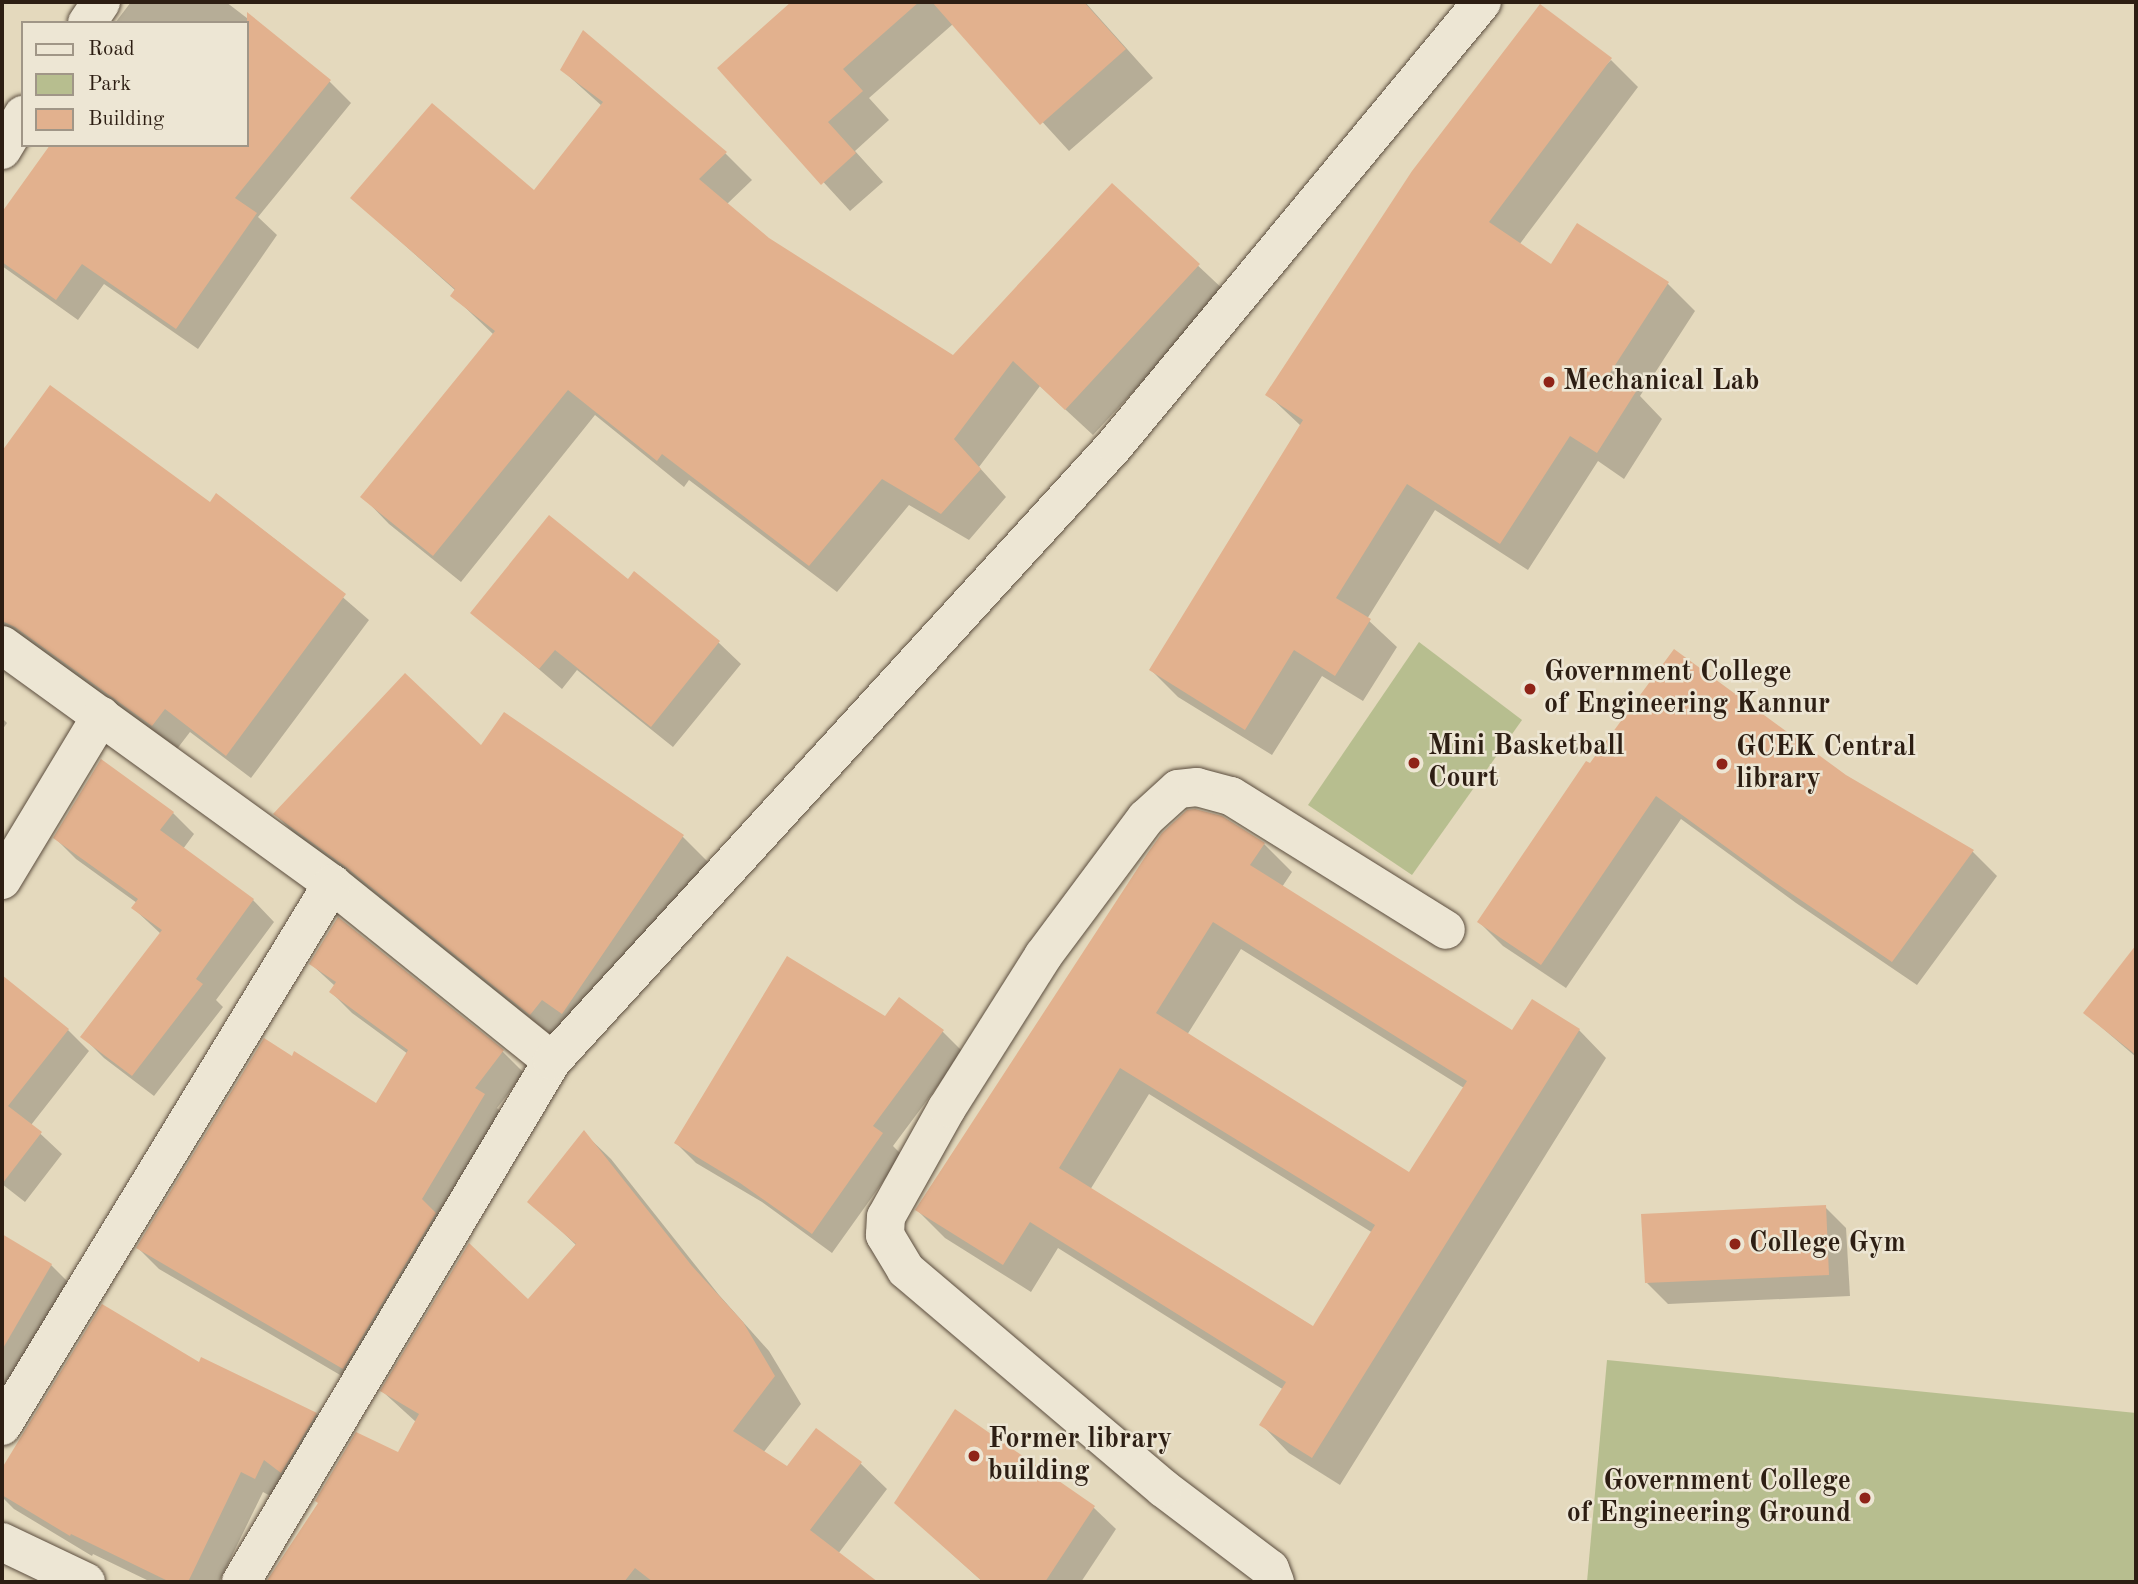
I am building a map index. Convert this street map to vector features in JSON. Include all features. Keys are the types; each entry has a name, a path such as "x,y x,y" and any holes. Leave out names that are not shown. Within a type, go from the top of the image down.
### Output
{"street":[{"path":"88,21 101,2"},
{"path":"241,1582 552,1060 1115,445 1482,2"},
{"path":"2,150 21,118"},
{"path":"2,645 332,884 552,1060"},
{"path":"2,880 101,716"},
{"path":"1275,1582 1270,1569 1163,1488 906,1270 885,1235 886,1217 947,1108 1043,956 1117,853 1146,818 1178,789 1197,787 1231,796 1446,930"},
{"path":"2,1426 332,884"},
{"path":"2,1542 86,1582"}],"green space":[{"name":"Mini Basketball Court","path":"1419,642 1522,720 1412,875 1308,805"},
{"name":"Government College of Engineering Ground","path":"1607,1360 2136,1413 2136,1582 1587,1582"}],"building":[{"path":"791,2 919,2 843,69 863,91 828,122 856,153 821,185 717,68"},
{"path":"932,2 1084,2 1126,49 1040,125"},
{"path":"1540,4 1612,58 1489,222 1551,264 1577,223 1669,282 1610,373 1637,390 1597,453 1570,436 1500,544 1407,484 1336,598 1371,619 1335,676 1294,650 1245,730 1149,670 1303,420 1265,395 1412,171"},
{"path":"247,12 331,80 235,198 257,213 176,329 82,264 56,300 2,262 2,212 49,147 248,147"},
{"path":"583,30 727,152 699,179 769,238 953,355 1112,183 1200,264 1065,410 1013,361 954,439 981,469 941,514 882,479 809,566 662,454 657,461 568,390 433,556 360,497 495,331 450,296 455,289 350,198 432,103 534,190 603,102 560,70"},
{"path":"50,385 210,502 216,493 346,594 226,756 165,709 152,726 15,627 2,621 2,451"},
{"path":"549,515 628,579 634,571 720,641 651,727 555,650 539,669 470,613"},
{"path":"1674,649 1846,775 1974,850 1892,962 1770,879 1656,796 1541,965 1477,922 1586,761 1590,763"},
{"path":"405,673 481,745 504,712 684,835 562,1014 542,1000 530,1015 346,867 273,814"},
{"path":"101,759 174,812 160,830 254,899 196,979 203,984 132,1076 80,1037 162,930 131,908 138,899 53,838"},
{"path":"1195,809 1222,816 1265,843 1250,865 1512,1030 1532,999 1580,1029 1312,1458 1259,1425 1286,1382 1030,1222 1003,1265 915,1210 1147,854 1162,833 1187,810","holes":["1213,922 1467,1081 1409,1172 1156,1013","1120,1068 1375,1225 1313,1326 1059,1168"]},
{"path":"338,917 504,1050 475,1088 485,1094 422,1199 436,1213 343,1369 136,1248 264,1038 292,1056 294,1051 376,1103 408,1050 329,992 336,982 309,964"},
{"path":"2136,945 2136,1055 2083,1013"},
{"path":"787,956 885,1016 899,997 944,1030 873,1126 883,1133 812,1234 740,1183 674,1143"},
{"path":"2,975 69,1029 8,1106 42,1132 2,1184"},
{"path":"584,1130 692,1266 743,1322 775,1376 733,1431 787,1466 816,1428 862,1462 810,1530 878,1582 653,1582 635,1568 624,1582 266,1582 318,1503 315,1501 356,1432 398,1452 419,1414 380,1391 469,1243 528,1299 576,1244 527,1202"},
{"name":"College Gym","path":"1826,1205 1829,1275 1645,1283 1641,1214"},
{"path":"2,1234 52,1264 2,1350"},
{"path":"102,1304 199,1362 201,1357 317,1413 281,1473 264,1460 255,1479 241,1472 188,1582 170,1582 71,1534 70,1536 2,1495 2,1468"},
{"name":"Former library building","path":"955,1409 1095,1506 1045,1582 983,1582 894,1503"}],"place":[{"name":"Mechanical Lab","path":"1549,382"},
{"name":"Government College of Engineering Kannur","path":"1530,689"},
{"name":"Mini Basketball Court","path":"1414,763"},
{"name":"GCEK Central library","path":"1722,764"},
{"name":"College Gym","path":"1735,1244"},
{"name":"Former library building","path":"974,1456"},
{"name":"Government College of Engineering Ground","path":"1865,1498"}]}
